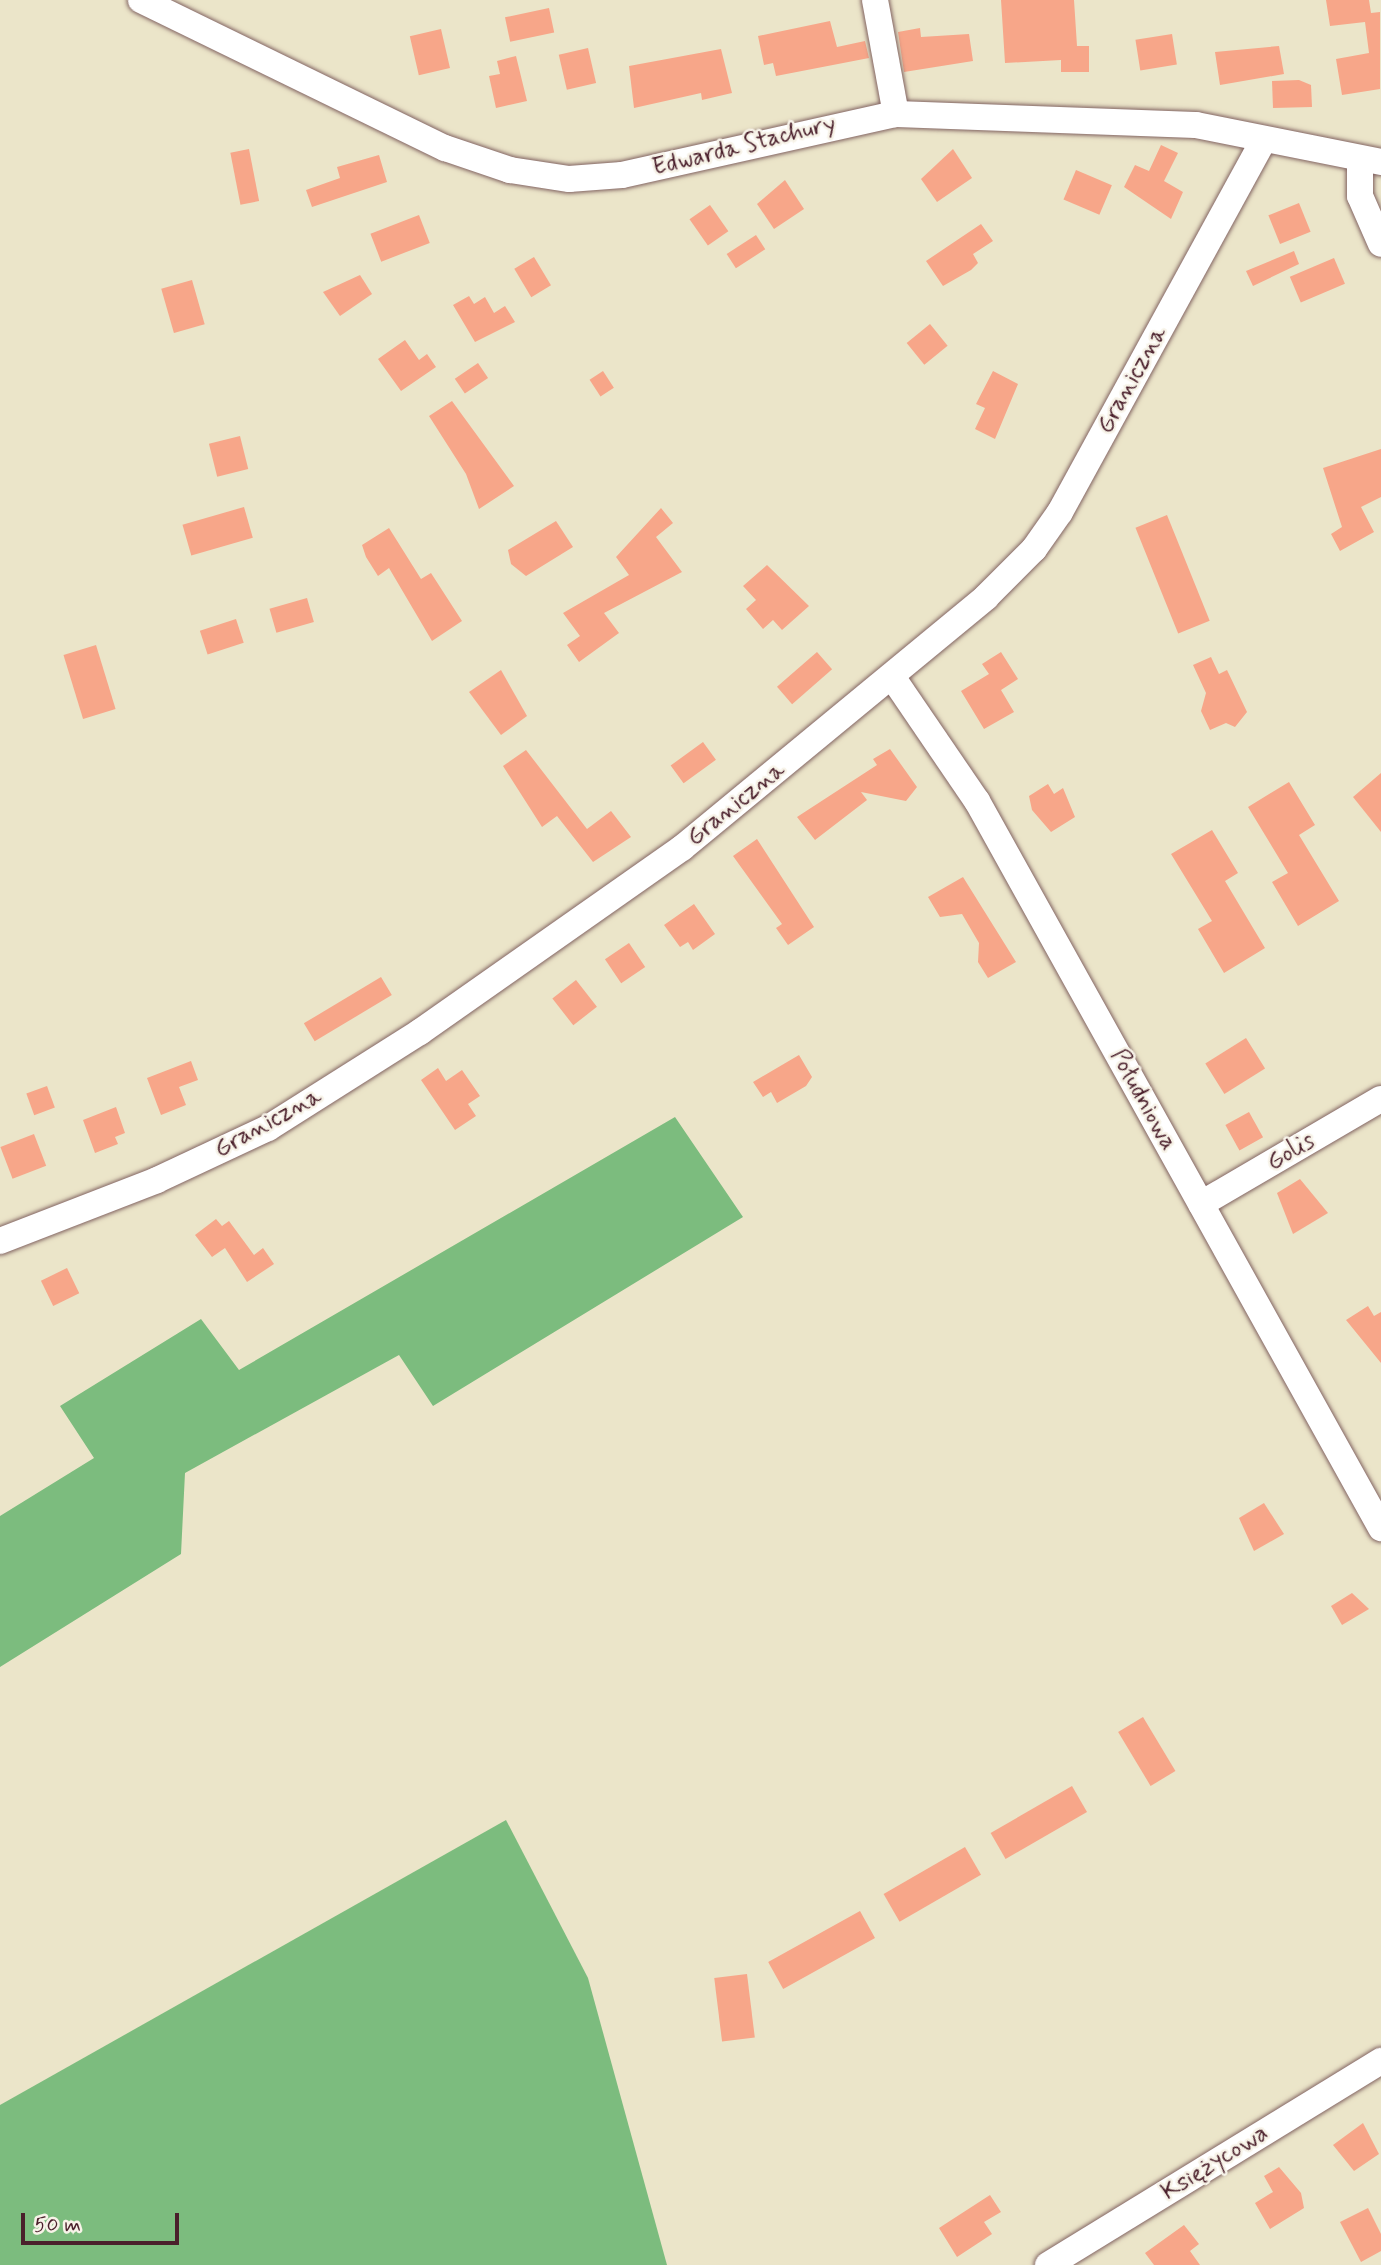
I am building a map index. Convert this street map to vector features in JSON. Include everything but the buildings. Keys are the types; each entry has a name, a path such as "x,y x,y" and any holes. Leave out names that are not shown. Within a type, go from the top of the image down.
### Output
{"street":[{"name":"Edwarda Stachury","path":"141,0 445,148 549,177 622,175 896,114 1196,125 1263,141 1371,161"},
{"path":"875,0 896,114"},
{"name":"Graniczna","path":"0,1241 158,1180 268,1128 420,1032 588,919 893,678 986,597 1047,530 1263,141"},
{"path":"1371,161 1360,196 1381,244"},
{"name":"Południowa","path":"893,678 977,801 1381,1528"},
{"name":"Golis","path":"1201,1204 1381,1099"},
{"name":"Księżycowa","path":"1048,2265 1381,2060"}],"green space":[{"path":"675,1117 743,1217 433,1406 399,1355 185,1473 181,1554 0,1667 0,1516 94,1458 60,1406 201,1319 239,1370"},
{"path":"506,1820 588,1978 667,2265 0,2265 0,2105"}]}
